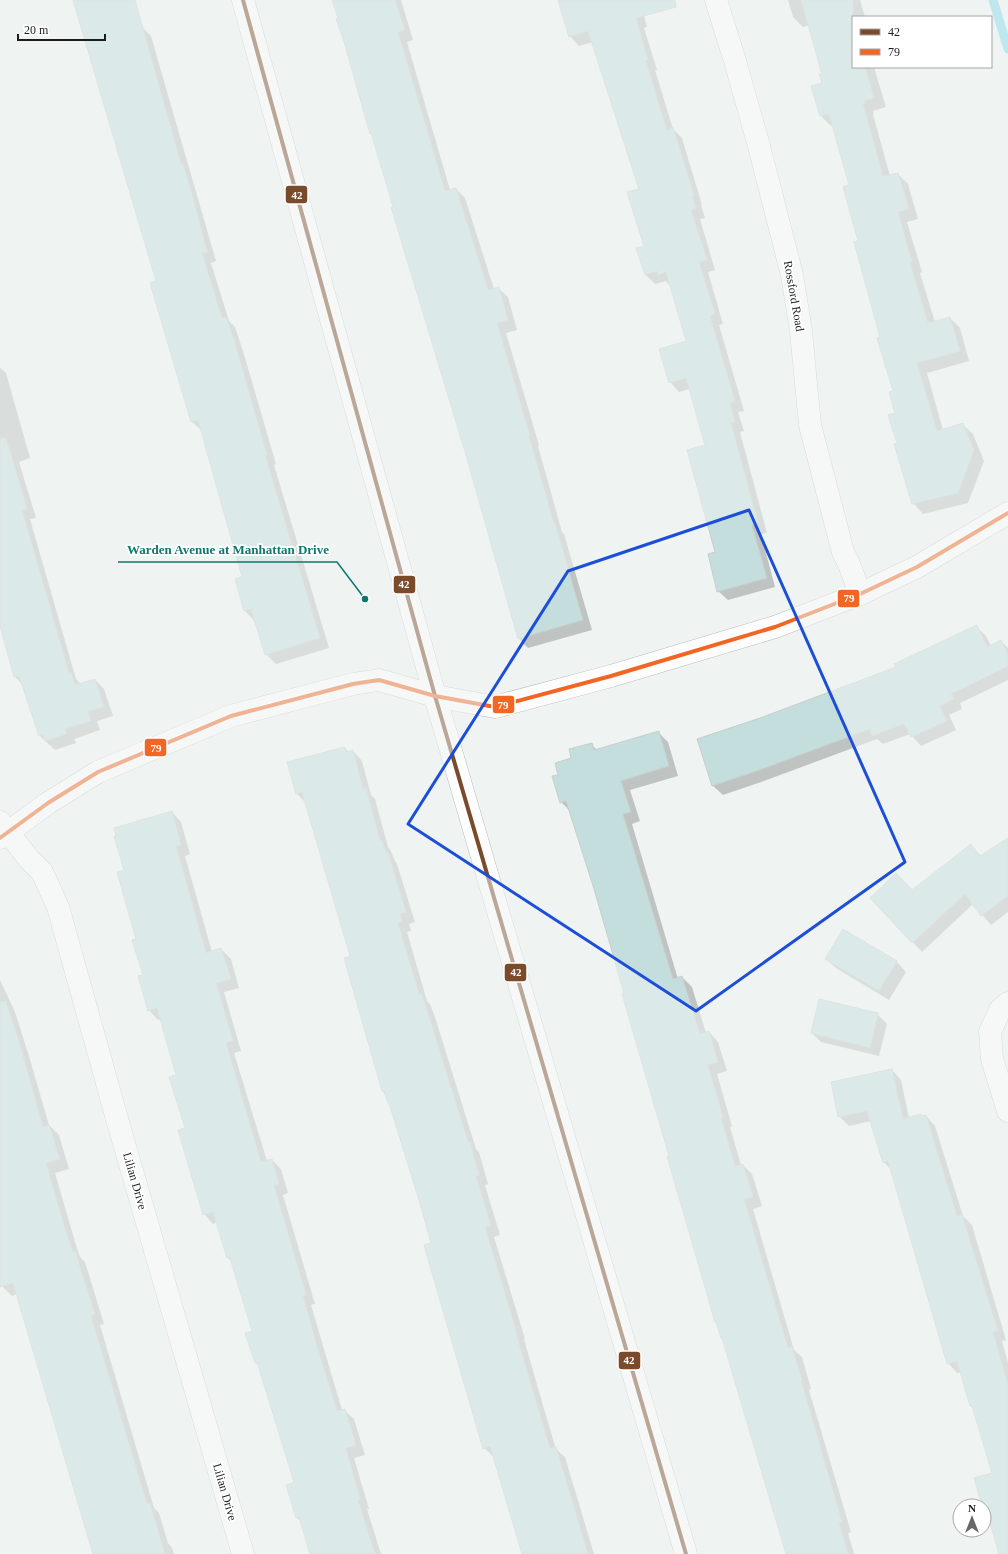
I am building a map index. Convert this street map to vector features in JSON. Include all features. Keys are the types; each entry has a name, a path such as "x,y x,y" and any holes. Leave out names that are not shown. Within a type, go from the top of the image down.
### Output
{"street":[{"path":"243,0 435,696 686,1554"},
{"name":"Rossford Road","path":"716,0 757,138 792,275 801,331 810,424 843,552 860,594"},
{"path":"3,831 98,772 230,716 353,684 379,680 435,696 495,707 611,676 775,627 860,594 917,567 1008,513"},
{"name":"Lilian Drive","path":"3,831 42,872 58,907 121,1133 243,1554"},
{"path":"1008,1002 1000,1010 990,1032 992,1059 1008,1111"}],"highlighted area":[{"path":"749,510 905,862 696,1011 408,824 568,571"}],"building":[{"path":"73,0 135,0 181,164 183,164 194,201 207,252 202,253 222,318 226,317 234,340 267,455 265,455 320,638 265,655 251,609 244,611 235,579 242,577 198,420 191,422 150,283 156,281"},
{"path":"332,0 395,0 405,30 398,32 445,191 456,188 488,290 499,287 508,320 497,323 583,620 518,639 466,455 391,207 393,207 336,19 338,18"},
{"path":"558,0 675,0 676,7 636,18 648,60 646,61 667,131 673,127 694,195 692,196 696,208 691,210 707,260 699,262 715,314 710,316 735,401 730,403 735,422 731,423 758,523 752,525 767,578 717,592 708,554 715,552 687,450 705,445 686,378 669,383 659,349 686,341 666,272 658,275 657,271 645,275 636,248 644,246 627,192 639,189 588,31 569,37"},
{"path":"801,0 853,0 852,68 865,68 874,98 864,101 865,104 863,104 883,176 898,173 909,209 898,212 912,262 910,263 928,323 950,317 960,351 917,363 937,431 963,423 974,450 958,493 912,504 894,444 897,443 888,415 895,413 889,392 893,391 877,338 880,337 854,242 858,241 843,187 849,185 829,114 820,116 811,86 822,83 819,74 822,74"},
{"path":"6,438 27,508 22,510 69,673 71,672 75,685 95,679 104,707 88,711 91,721 65,729 67,734 45,741 43,735 39,736 19,676 14,677 0,626 0,439"},
{"path":"977,625 987,647 1001,640 1008,655 1008,666 951,694 954,699 940,706 947,721 911,737 904,724 872,736 870,729 712,786 697,739 760,718 896,667 894,664"},
{"path":"659,731 669,766 621,781 631,812 623,814 673,979 682,976 700,1034 709,1031 718,1062 708,1065 723,1117 721,1118 735,1166 743,1164 753,1197 744,1199 788,1348 792,1347 802,1380 842,1522 839,1523 848,1554 786,1554 722,1338 715,1322 667,1156 669,1156 622,994 624,993 594,889 566,801 560,803 552,776 558,775 555,763 571,758 569,749 592,743 594,750"},
{"path":"345,747 346,752 353,750 363,789 366,788 380,841 382,840 386,853 388,853 406,912 400,914 402,921 398,923 419,994 421,994 426,1007 468,1142 470,1142 479,1175 476,1176 491,1226 485,1227 550,1448 556,1447 588,1554 522,1554 490,1446 483,1449 424,1245 431,1243 422,1210 389,1103 384,1091 382,1091 344,958 350,956 302,792 296,794 287,762"},
{"path":"172,811 181,845 176,846 206,953 221,948 231,979 216,983 233,1041 226,1043 261,1162 272,1159 279,1184 274,1185 306,1295 303,1296 317,1346 337,1411 345,1409 356,1445 346,1448 360,1499 358,1500 375,1554 310,1554 299,1517 296,1518 286,1485 294,1482 257,1362 255,1363 245,1333 252,1331 230,1258 227,1258 213,1212 203,1215 178,1130 185,1128 169,1077 176,1075 157,1008 148,1011 138,976 143,975 132,940 136,939 117,872 124,870 114,836 116,836 114,828"},
{"path":"1008,838 1008,896 981,916 965,894 912,943 870,898 896,873 912,890 971,844 980,856"},
{"path":"843,929 897,961 879,991 825,959"},
{"path":"819,999 878,1013 870,1048 811,1033"},
{"path":"6,1001 43,1127 49,1125 60,1159 46,1163 66,1232 73,1252 75,1251 95,1314 91,1316 147,1504 150,1503 165,1554 93,1554 13,1283 0,1287 0,1002"},
{"path":"892,1069 903,1119 921,1114 922,1116 926,1115 957,1216 962,1215 998,1331 993,1332 1008,1385 1008,1554 999,1554 992,1530 992,1498 980,1498 974,1478 992,1473 957,1361 947,1364 888,1161 883,1163 867,1111 838,1117 831,1082"}],"waterway":[{"path":"993,0 1008,49"}],"transit line":[{"name":"42","path":"243,0 435,696 686,1554"},
{"name":"79","path":"0,838 48,803 98,772 231,716 353,684 379,680 435,696 495,707 611,676 775,627 860,594 917,567 1008,513"}],"place":[{"name":"Warden Avenue at Manhattan Drive","path":"365,599"}]}
